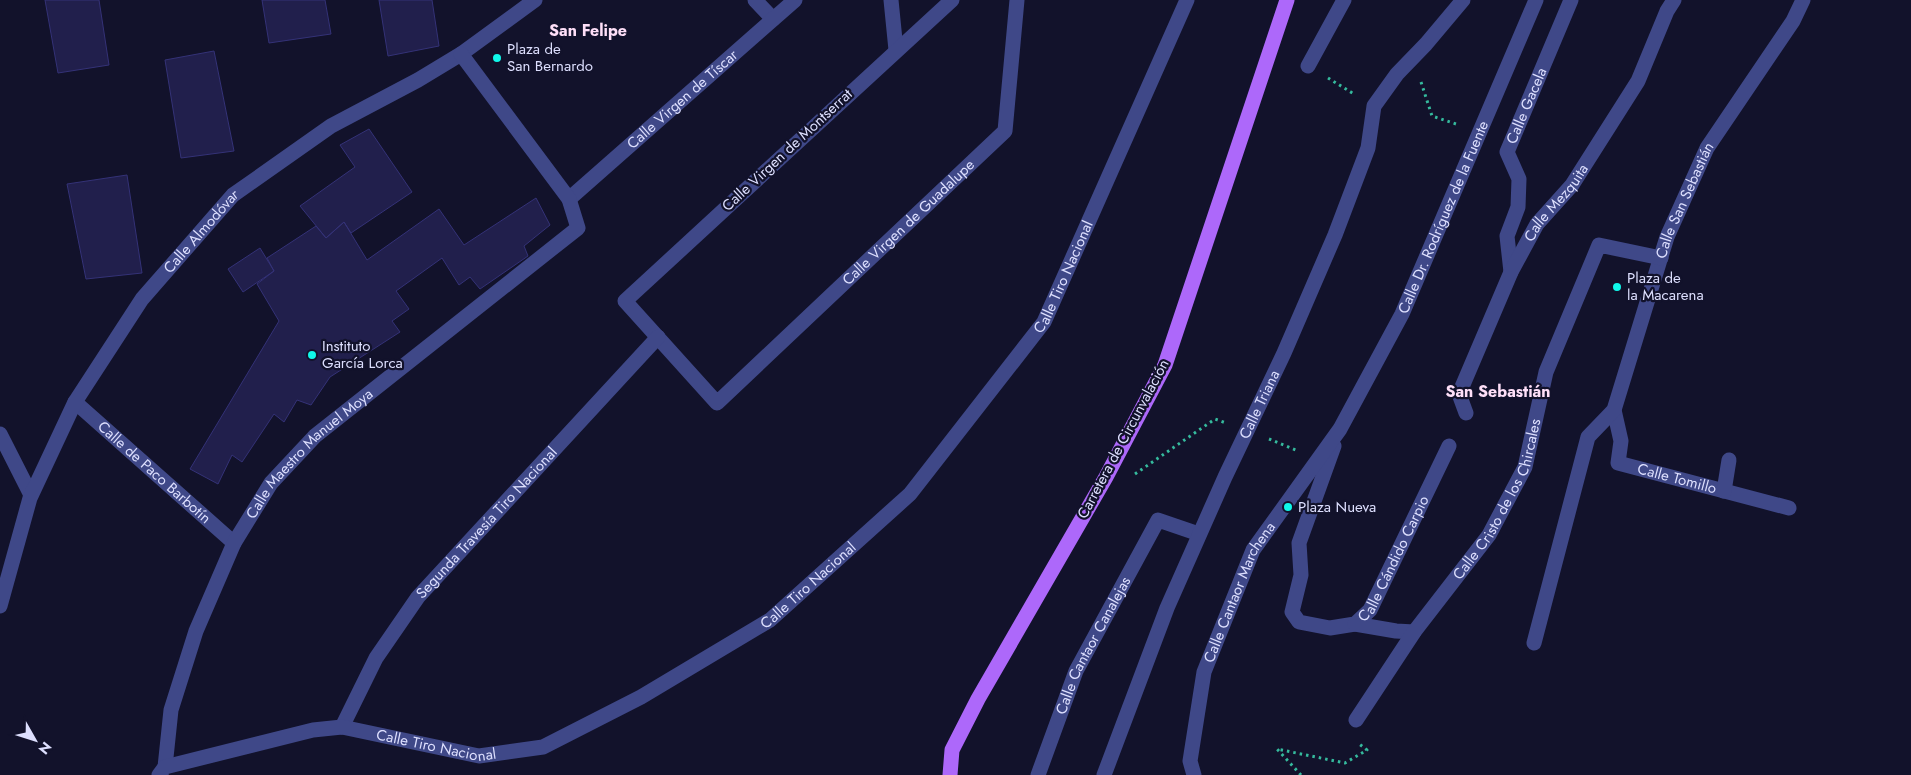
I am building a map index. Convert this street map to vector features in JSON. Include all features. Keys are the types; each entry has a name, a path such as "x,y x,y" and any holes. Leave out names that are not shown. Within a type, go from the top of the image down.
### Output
{"main road":[{"name":"Carretera de Circunvalación","path":"950,775 952,750 978,699 1106,477 1165,365 1287,0"}],"street":[{"name":"Calle Almodóvar","path":"0,606 32,495 75,402 142,299 233,195 331,126 418,80 460,54 535,0"},
{"path":"756,0 773,19"},
{"name":"Calle Virgen de Tíscar","path":"569,199 795,0"},
{"path":"891,0 896,50"},
{"name":"Calle Virgen de Montserrat","path":"658,337 624,300 952,0"},
{"name":"Calle Virgen de Guadalupe","path":"658,337 717,403 1005,131 1016,0"},
{"name":"Calle Tiro Nacional","path":"162,771 313,730 342,726 479,756 542,747 641,697 770,620 910,494 1044,322 1187,0"},
{"path":"1308,66 1344,0"},
{"name":"Calle Triana","path":"1104,775 1162,619 1199,534 1284,353 1335,235 1368,148 1374,106 1397,74 1426,44 1463,0"},
{"name":"Calle Dr. Rodríguez de la Fuente","path":"1340,428 1402,314 1536,0"},
{"name":"Calle Gacela","path":"1511,272 1507,236 1518,207 1518,179 1506,152 1571,0"},
{"name":"Calle Mezquita","path":"1466,413 1459,394 1511,272 1537,224 1572,185 1638,81 1667,11 1674,0"},
{"name":"Calle San Sebastián","path":"1534,643 1588,437 1614,410 1667,237 1707,148 1792,21 1803,0"},
{"name":"Calle Maestro Manuel Moya","path":"162,771 171,710 196,631 234,543 271,483 314,436 578,228 569,199 460,54"},
{"name":"Calle Cristo de los Chircales","path":"1414,632 1489,535 1525,467 1546,372 1599,245 1660,258"},
{"name":"Segunda Travesía Tiro Nacional","path":"342,726 376,658 418,597 658,337"},
{"name":"Calle de Paco Barbotín","path":"75,402 234,543"},
{"name":"Calle Tomillo","path":"1614,410 1621,441 1618,464 1789,508"},
{"name":"Calle Cándido Carpio","path":"1340,428 1299,543 1301,575 1292,612 1299,622 1330,628 1355,624 1370,610 1449,446"},
{"name":"Calle Cantaor Marchena","path":"1194,775 1190,761 1204,672 1253,550 1340,428"},
{"path":"0,434 32,495"},
{"path":"1724,491 1729,460"},
{"name":"Calle Cantaor Canalejas","path":"1038,775 1076,671 1158,520 1199,534"},
{"path":"1355,624 1414,632"},
{"path":"1356,720 1414,632"}],"path":[{"path":"1426,44 1420,84 1432,116 1479,131"},
{"path":"1308,66 1374,106"},
{"path":"1128,479 1214,419 1298,451 1295,458"},
{"path":"1301,775 1277,749 1345,764 1367,750 1339,730 1356,720"}],"building":[{"path":"45,0 99,0 109,65 58,73"},
{"path":"262,0 325,0 331,34 269,43"},
{"path":"379,0 432,0 439,46 388,56"},
{"path":"214,51 234,151 181,158 165,60"},
{"path":"369,129 412,192 351,233 344,222 326,238 300,206 355,167 340,145"},
{"path":"127,175 142,273 86,279 67,184"},
{"name":"Instituto García Lorca","path":"536,198 550,225 524,246 528,256 480,289 470,277 459,285 442,258 396,291 409,309 392,321 400,332 330,377 311,405 297,400 284,422 274,414 242,462 232,455 218,484 190,469 279,321 257,284 274,271 267,258 316,226 326,238 344,222 367,260 439,209 464,245"},
{"path":"260,248 274,271 243,292 228,269"}],"place":[{"name":"Plaza de San Bernardo","path":"497,58"},
{"name":"Plaza de la Macarena","path":"1617,287"},
{"name":"Instituto García Lorca","path":"312,355"},
{"name":"Plaza Nueva","path":"1288,507"}],"district":[{"name":"San Felipe","path":"588,30"},
{"name":"San Sebastián","path":"1498,391"}]}
